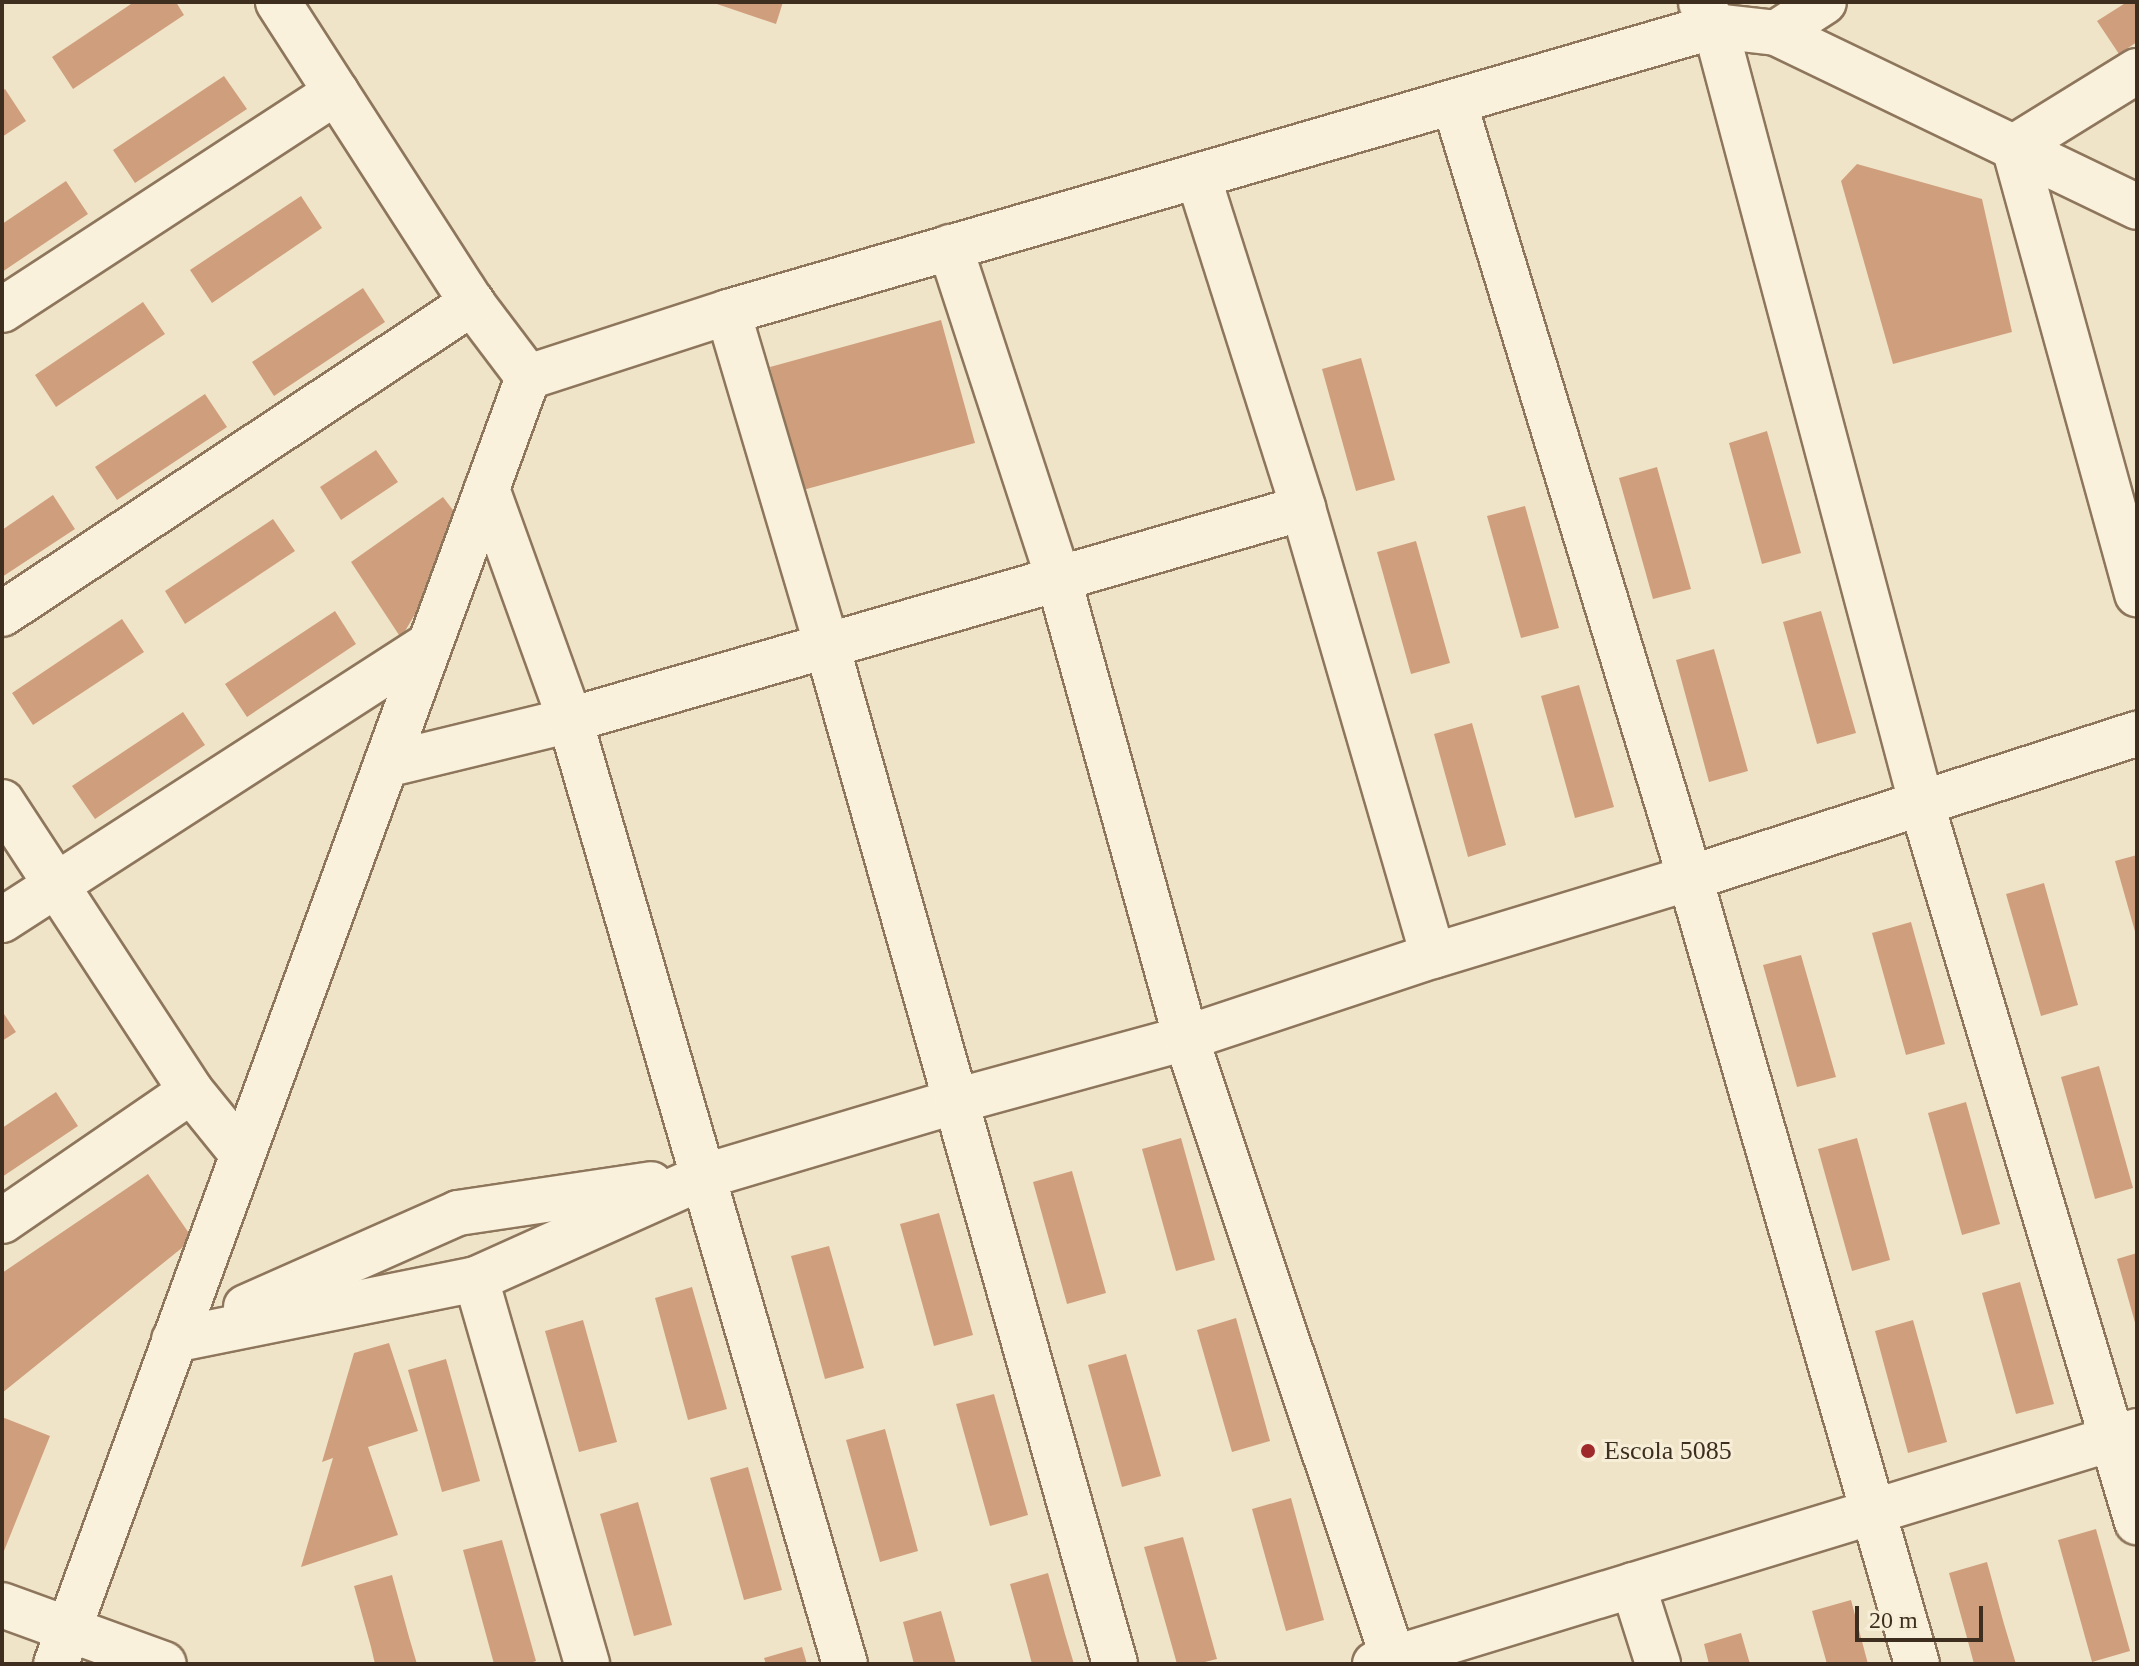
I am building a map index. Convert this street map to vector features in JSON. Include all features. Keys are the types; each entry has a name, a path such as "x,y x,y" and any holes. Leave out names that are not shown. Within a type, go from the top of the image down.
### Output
{"street":[{"path":"278,2 472,303 528,377"},
{"path":"1776,33 1824,2"},
{"path":"1708,14 1921,802 2124,1435 2137,1522"},
{"path":"528,377 728,312 1454,102 1708,14 1776,33 2137,207"},
{"path":"2014,147 2137,71"},
{"path":"2,310 336,92"},
{"path":"1454,102 1690,878 1917,1664"},
{"path":"2014,147 2137,594"},
{"path":"1198,176 1303,508 1433,956"},
{"path":"950,247 1058,577 1186,1038 1388,1662 2124,1435"},
{"path":"2,614 472,303"},
{"path":"728,312 827,646 1115,1664"},
{"path":"62,1647 528,377"},
{"path":"487,489 570,720 845,1664"},
{"path":"386,765 570,720 1303,508"},
{"path":"2,920 430,644"},
{"path":"174,1340 476,1279 705,1176 956,1101 1186,1038 1433,956 1690,878 2137,734"},
{"path":"2,802 191,1091 242,1154"},
{"path":"2,1221 191,1091"},
{"path":"174,1340 458,1213 705,1176"},
{"path":"476,1279 587,1664"},
{"path":"1633,1585 1658,1664"},
{"path":"2,1605 62,1647 164,1664"}],"building":[{"path":"134,2 176,2 184,15 73,89 52,57"},
{"path":"711,2 783,2 776,24"},
{"path":"2127,2 2137,2 2137,42 2119,54 2097,21"},
{"path":"224,76 247,109 135,183 113,150"},
{"path":"5,89 26,121 2,137 2,91"},
{"path":"1857,164 1982,199 2012,332 1893,364 1841,181"},
{"path":"66,181 88,214 2,272 2,224"},
{"path":"301,196 322,228 212,303 190,270"},
{"path":"363,288 385,322 274,396 252,362"},
{"path":"143,302 165,334 56,407 35,375"},
{"path":"941,320 975,443 803,490 770,367"},
{"path":"1361,358 1395,480 1356,491 1322,369"},
{"path":"205,394 227,427 117,500 95,467"},
{"path":"1767,431 1801,553 1762,564 1729,443"},
{"path":"376,450 398,482 341,520 320,487"},
{"path":"1657,467 1691,589 1653,599 1619,478"},
{"path":"53,495 75,529 2,577 2,530"},
{"path":"443,497 466,527 401,638 351,562"},
{"path":"1525,506 1559,628 1521,638 1487,516"},
{"path":"273,519 295,551 185,624 165,591"},
{"path":"1416,541 1450,663 1411,674 1377,552"},
{"path":"335,611 356,644 247,717 225,684"},
{"path":"1821,611 1856,733 1817,744 1783,622"},
{"path":"122,619 144,652 33,725 12,693"},
{"path":"1714,649 1748,771 1709,782 1676,660"},
{"path":"1579,685 1614,807 1575,818 1541,696"},
{"path":"183,712 205,745 95,819 72,786"},
{"path":"1472,723 1506,845 1468,857 1434,734"},
{"path":"2137,855 2137,935 2136,935 2115,861"},
{"path":"2044,883 2078,1005 2041,1016 2006,894"},
{"path":"1911,922 1945,1044 1906,1055 1872,933"},
{"path":"1801,955 1836,1077 1797,1087 1763,965"},
{"path":"2,1011 16,1032 2,1041"},
{"path":"2099,1066 2133,1188 2095,1199 2061,1077"},
{"path":"56,1092 78,1126 2,1177 2,1128"},
{"path":"1966,1102 2000,1224 1962,1235 1928,1113"},
{"path":"1181,1138 1215,1260 1176,1271 1142,1149"},
{"path":"1857,1138 1890,1260 1852,1271 1818,1149"},
{"path":"1072,1171 1106,1293 1067,1304 1033,1182"},
{"path":"148,1174 193,1239 2,1393 2,1273"},
{"path":"939,1213 973,1335 934,1346 900,1224"},
{"path":"829,1246 864,1368 825,1379 791,1256"},
{"path":"2137,1253 2137,1326 2136,1326 2117,1259"},
{"path":"2020,1282 2054,1404 2016,1414 1982,1293"},
{"path":"692,1287 727,1409 688,1420 655,1298"},
{"path":"1236,1318 1270,1441 1232,1452 1197,1330"},
{"path":"583,1320 617,1442 579,1452 545,1331"},
{"path":"1913,1320 1947,1442 1908,1453 1875,1331"},
{"path":"389,1343 418,1431 368,1447 398,1535 301,1567 333,1458 322,1462 354,1353"},
{"path":"1126,1354 1161,1476 1122,1487 1088,1365"},
{"path":"446,1359 480,1481 442,1492 408,1370"},
{"path":"994,1394 1028,1515 990,1526 956,1404"},
{"path":"2,1417 50,1436 2,1556"},
{"path":"885,1429 918,1551 880,1562 846,1440"},
{"path":"748,1467 782,1590 744,1600 710,1478"},
{"path":"1291,1498 1324,1620 1286,1631 1252,1509"},
{"path":"638,1502 672,1625 634,1636 600,1514"},
{"path":"2096,1529 2130,1651 2092,1662 2058,1540"},
{"path":"1183,1537 1217,1659 1197,1664 1177,1664 1144,1547"},
{"path":"502,1540 536,1661 527,1664 494,1664 463,1550"},
{"path":"1987,1562 2016,1664 1974,1664 1949,1573"},
{"path":"1048,1573 1074,1664 1032,1664 1010,1584"},
{"path":"392,1575 417,1664 375,1664 354,1586"},
{"path":"1851,1600 1868,1664 1827,1664 1812,1611"},
{"path":"941,1611 956,1664 914,1664 903,1622"},
{"path":"1741,1633 1750,1664 1709,1664 1704,1644"},
{"path":"802,1647 807,1664 766,1664 764,1658"}],"place":[{"name":"Escola 5085","path":"1588,1451"}]}
